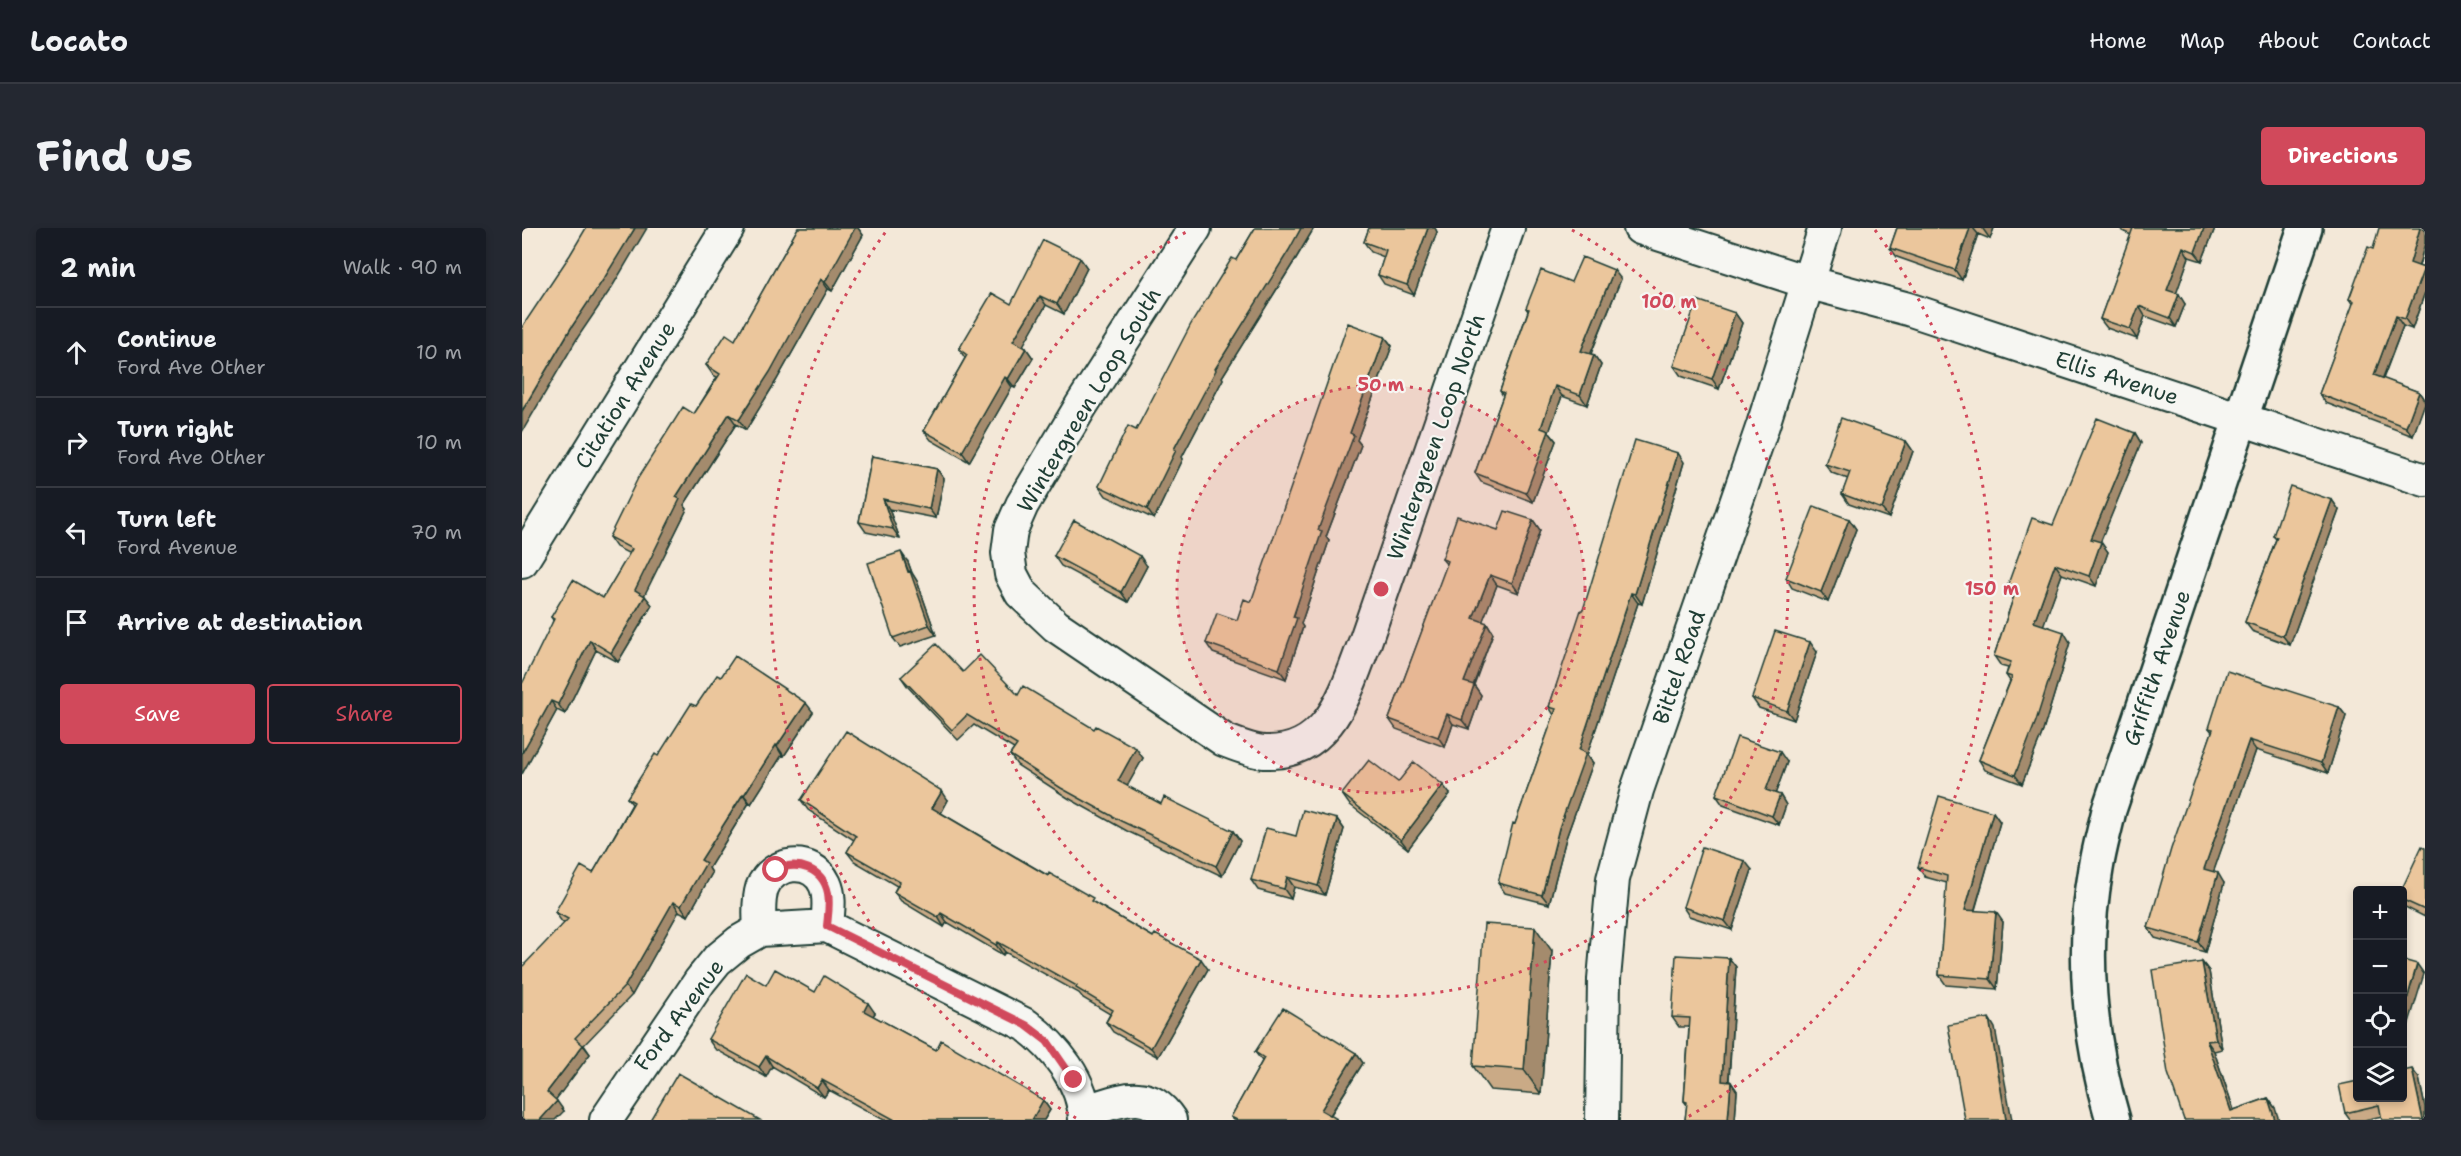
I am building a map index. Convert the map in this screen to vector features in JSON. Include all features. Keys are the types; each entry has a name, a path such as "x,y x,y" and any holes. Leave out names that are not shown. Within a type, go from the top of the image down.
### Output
{"street":[{"name":"Citation Avenue","path":"522,561 728,228"},
{"name":"Wintergreen Loop South","path":"1152,691 1056,626 1021,593 1011,574 1008,553 1011,530 1022,505 1081,406 1195,228"},
{"name":"Wintergreen Loop North","path":"1152,691 1224,740 1252,750 1265,752 1291,750 1324,730 1339,708 1365,642 1508,228"},
{"name":"Ellis Avenue","path":"1640,228 1807,282 1908,309 2425,480"},
{"name":"Bittel Road","path":"1602,1120 1604,979 1613,879 1636,789 1763,425 1826,228"},
{"name":"Griffith Avenue","path":"2113,1120 2105,1094 2095,1039 2089,984 2090,928 2096,869 2109,810 2306,228"},
{"path":"760,930 760,897 767,879 776,870 794,865 809,868 824,882 829,905 827,926"},
{"name":"Ford Avenue","path":"606,1120 700,981 717,960 739,942 760,930 827,926 1026,1025 1047,1041 1074,1080 1085,1115"},
{"path":"1085,1115 1134,1098 1149,1100 1162,1109 1170,1120"}],"building":[{"path":"586,228 635,228 571,328 522,411 522,327"},
{"path":"798,228 855,228 825,282 821,279 770,372 739,420 729,414 676,497 680,499 635,590 645,596 611,653 590,640 558,704 551,701 522,753 522,684 554,619 551,617 573,580 603,598 632,549 609,537 638,478 683,407 694,414 720,374 706,365 726,334 735,340"},
{"path":"1255,228 1301,228 1215,369 1174,449 1176,450 1147,509 1099,486 1128,426 1136,430 1191,324 1232,258 1236,260"},
{"path":"1369,228 1428,228 1407,285 1378,275 1386,250 1364,242"},
{"path":"1897,228 1970,228 1955,270 1890,248"},
{"path":"2133,228 2204,228 2195,252 2183,247 2167,290 2179,294 2170,318 2139,306 2130,329 2100,319"},
{"path":"2379,228 2420,228 2410,263 2424,268 2405,319 2396,316 2374,375 2419,392 2406,427 2319,394 2354,301 2349,299 2368,247 2373,249"},
{"path":"1043,240 1080,258 1057,304 1040,296 1013,341 1026,348 1008,379 1005,377 962,452 924,431 967,355 959,349 992,293 1011,304"},
{"path":"1582,257 1614,270 1581,351 1594,355 1580,395 1555,386 1541,428 1549,431 1526,493 1475,473 1504,393 1500,391 1529,309 1526,308 1541,270 1571,282"},
{"path":"1697,300 1735,313 1712,379 1674,366"},
{"path":"1348,323 1385,337 1350,433 1354,435 1318,530 1322,531 1293,617 1297,618 1279,669 1206,643 1217,613 1237,620 1244,599 1251,602"},
{"path":"1841,418 1906,441 1882,509 1842,494 1850,472 1825,464"},
{"path":"2097,418 2135,433 2091,539 2101,542 2089,576 2055,564 2034,622 2064,632 2036,721 2015,775 1979,760 2012,677 2006,675 2011,662 1994,656 2017,587 2008,584 2032,518 2053,525"},
{"path":"1635,440 1678,453 1635,594 1631,593 1579,750 1586,753 1559,828 1542,895 1498,883 1513,823 1515,824 1556,709 1549,707 1581,610 1583,610"},
{"path":"872,456 937,469 929,509 883,499 893,529 859,522"},
{"path":"2290,486 2332,500 2283,636 2245,622 2277,537 2273,536"},
{"path":"1814,506 1849,519 1821,592 1786,578"},
{"path":"1505,511 1533,520 1512,583 1490,575 1473,618 1487,623 1464,682 1474,685 1462,720 1447,714 1438,737 1389,719 1448,561 1442,559 1457,516 1498,530"},
{"path":"1074,520 1140,556 1121,592 1054,556"},
{"path":"901,552 929,625 893,638 868,563"},
{"path":"1775,631 1810,642 1787,711 1752,698"},
{"path":"936,644 963,672 980,655 1018,695 1023,686 1094,729 1096,726 1136,748 1118,781 1161,804 1164,797 1233,831 1216,866 1121,821 1061,788 1010,755 1017,745 967,715 952,730 901,677"},
{"path":"735,656 806,703 701,860 706,863 681,906 673,902 625,986 575,1038 583,1045 547,1092 557,1101 540,1120 522,1120 522,967 568,919 555,912 581,866 593,873 634,802 627,798 655,754 658,756 691,704 696,706 717,675 721,677"},
{"path":"2227,671 2339,707 2321,763 2249,740 2204,869 2218,873 2198,942 2148,928 2171,849 2213,729 2209,728"},
{"path":"846,731 942,791 932,808 1048,876 1049,873 1093,898 1091,901 1153,937 1155,934 1201,959 1151,1048 1106,1022 1113,1010 1076,988 1077,986 998,942 996,945 941,913 938,917 894,892 900,882 847,852 856,836 801,800"},
{"path":"1737,737 1780,752 1766,790 1780,795 1772,816 1716,795"},
{"path":"1369,760 1398,782 1414,762 1443,785 1401,840 1342,794"},
{"path":"1939,796 1993,812 1965,910 1996,912 1990,979 1939,975 1947,876 1918,867"},
{"path":"1303,810 1337,819 1318,886 1287,877 1284,889 1251,880 1266,828 1296,836"},
{"path":"2422,846 2425,848 2425,910 2407,902 2407,886 2403,886"},
{"path":"1702,847 1745,861 1725,921 1683,907"},
{"path":"1484,924 1535,927 1524,1070 1473,1066"},
{"path":"1676,955 1729,958 1722,1081 1731,1082 1728,1120 1685,1120 1687,1102 1684,1101 1690,1018 1672,1017"},
{"path":"2407,961 2417,964 2407,1000"},
{"path":"2202,962 2216,1040 2207,1041 2231,1111 2268,1098 2275,1120 2184,1120 2168,1073 2152,970"},
{"path":"775,969 815,992 824,976 868,1003 864,1011 936,1050 941,1040 1043,1100 1032,1120 895,1120 822,1080 817,1088 766,1056 759,1067 708,1039 746,973 766,985"},
{"path":"1283,1008 1356,1053 1321,1110 1336,1120 1237,1120 1231,1117 1264,1058 1255,1052"},
{"path":"1989,1018 2006,1120 1965,1120 1948,1025"},
{"path":"2412,1069 2423,1120 2382,1120 2379,1105 2345,1113 2339,1085 2353,1082 2353,1102 2407,1102 2407,1070"},
{"path":"678,1073 760,1120 650,1120"}],"route":[{"path":"776,870 794,865 809,868 818,874 828,892 827,926 1026,1025 1047,1041 1074,1080"}]}
